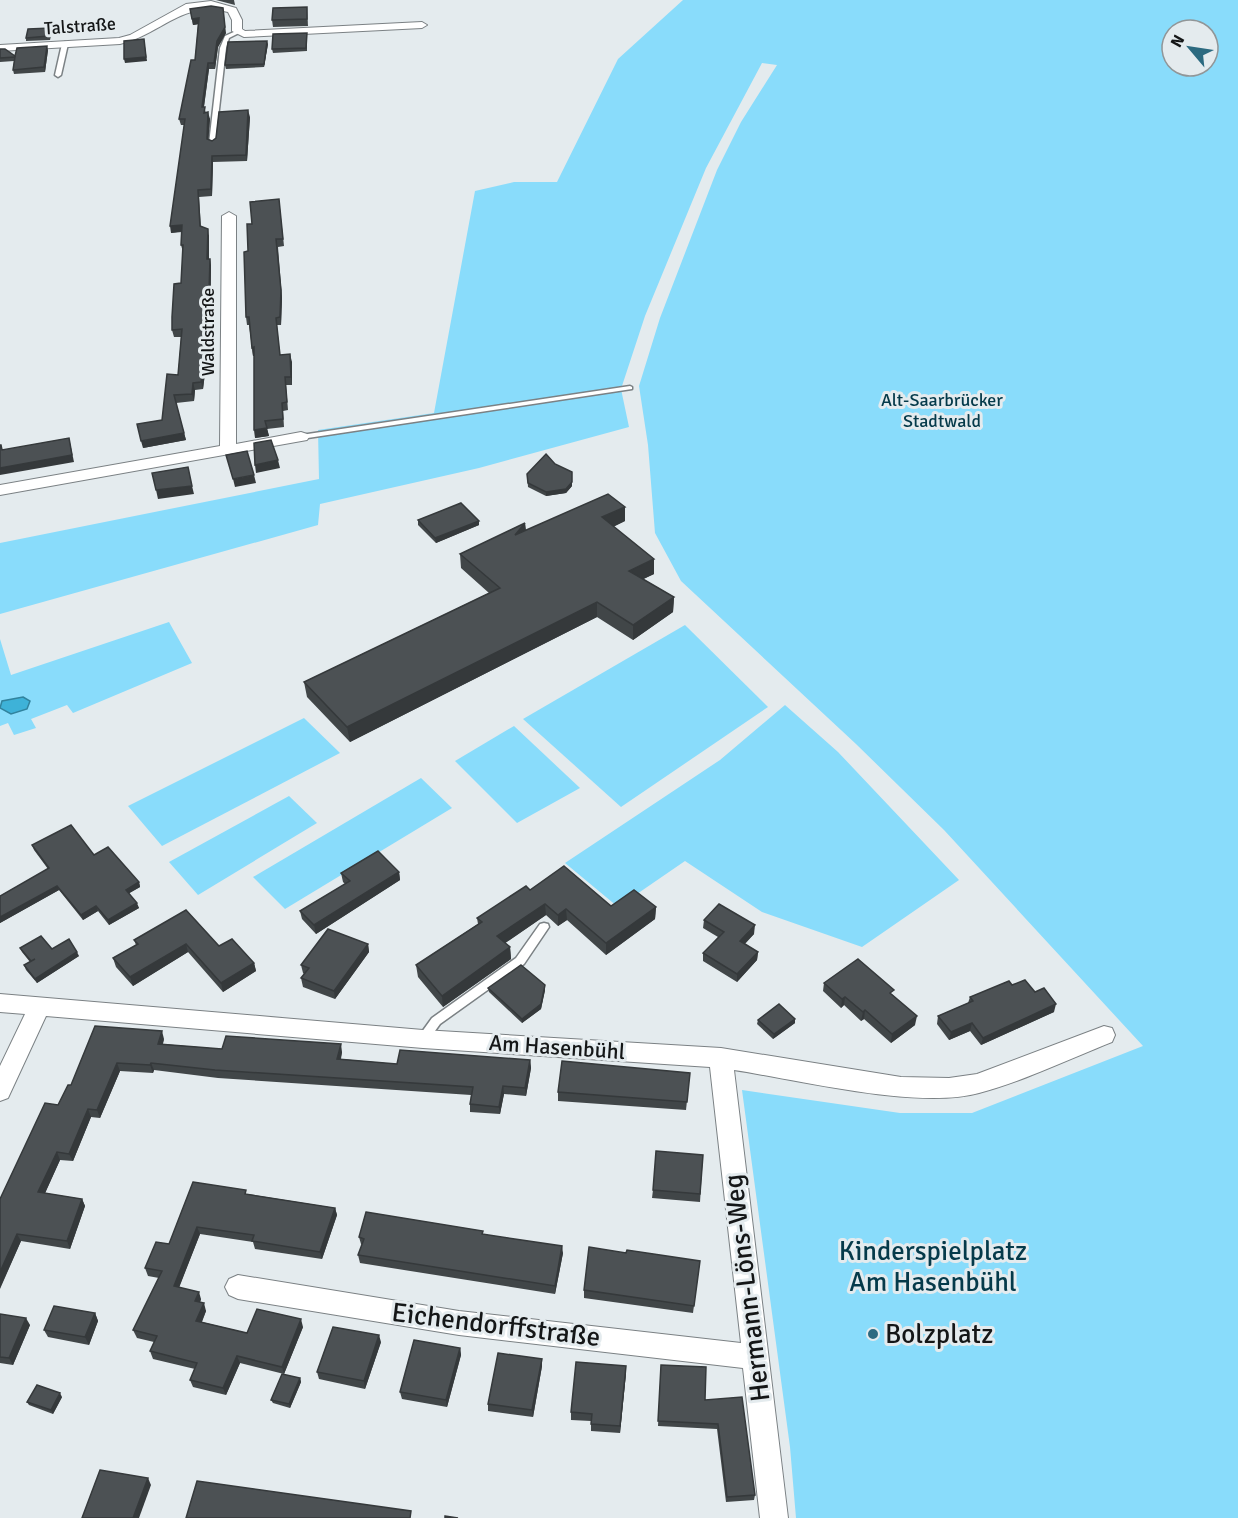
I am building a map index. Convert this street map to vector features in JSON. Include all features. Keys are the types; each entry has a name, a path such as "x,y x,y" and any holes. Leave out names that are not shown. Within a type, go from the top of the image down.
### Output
{"street":[{"name":"Talstraße","path":"0,48 128,39 178,10 205,4 232,10 237,20 238,32"},
{"path":"238,32 422,25"},
{"name":"Waldstraße","path":"228,448 229,216"},
{"path":"0,490 228,448 301,437"},
{"name":"Am Hasenbühl","path":"0,1003 423,1039 721,1058 901,1087 949,1088 993,1078 1104,1035"},
{"path":"0,1091 39,1008"},
{"name":"Hermann-Löns-Weg","path":"721,1058 774,1518"},
{"name":"Eichendorffstraße","path":"238,1287 459,1323 755,1357"}],"lane":[{"path":"212,144 223,48 227,37 238,32"},
{"path":"58,75 65,44"},
{"path":"301,437 630,388"},
{"path":"423,1039 436,1021 520,961 544,927"}],"green space":[{"name":"Alt-Saarbrücker Stadtwald","path":"683,0 1238,0 1238,1518 796,1518 790,1447 742,1090 900,1113 972,1113 1143,1046 944,830 856,744 681,581 655,533 648,445 639,386 660,318 717,170 741,122 777,65 762,63 706,168 645,316 621,389 629,427 479,468 320,504 318,525 0,614 0,543 319,479 318,430 434,413 475,191 514,182 557,182 618,59"},
{"path":"169,622 192,663 73,713 67,705 31,719 36,728 14,735 8,723 0,726 0,639 11,675"},
{"path":"685,625 768,707 621,807 523,719"},
{"path":"785,705 838,752 959,880 862,947 762,912 685,861 618,907 565,863 720,760"},
{"path":"304,718 340,753 162,846 128,806"},
{"path":"514,726 580,788 517,823 455,761"},
{"path":"421,778 452,808 285,909 253,877"},
{"path":"289,796 317,823 198,895 169,862"}],"shaded area":[{"path":"23,697 30,701 27,709 11,714 0,708 2,701"}],"building":[{"path":"211,6 223,8 225,27 217,41 214,63 208,63 202,107 205,107 204,113 208,112 207,139 212,141 216,138 219,112 248,110 246,155 212,156 211,189 198,190 200,226 208,229 207,259 210,259 208,327 201,382 193,383 192,394 174,395 184,433 141,441 137,424 162,420 167,374 178,375 182,329 172,330 172,317 174,284 181,283 182,225 170,226 185,119 179,119 191,60 195,60 199,18 192,19 190,9"},
{"path":"307,7 307,19 272,20 273,8"},
{"path":"51,28 49,36 26,38 28,29"},
{"path":"307,33 306,48 272,49 273,34"},
{"path":"144,39 146,57 124,59 124,41"},
{"path":"267,41 264,64 225,65 228,42"},
{"path":"47,46 44,67 13,70 15,57 0,58 0,49 5,49 15,56 17,48"},
{"path":"279,199 283,239 276,239 281,290 280,317 276,318 280,355 290,354 291,377 285,377 287,402 282,403 283,419 265,421 267,428 254,430 254,347 252,348 249,317 246,317 244,252 248,251 247,224 252,224 250,202"},
{"path":"69,438 72,455 0,468 0,445 2,450"},
{"path":"271,440 278,460 255,465 254,443"},
{"path":"247,451 254,475 233,479 226,455"},
{"path":"546,454 555,464 572,472 572,482 566,489 546,492 528,483 527,474"},
{"path":"188,467 192,486 156,490 152,473"},
{"path":"608,494 625,507 602,517 654,559 629,571 674,597 633,625 597,602 347,727 304,682 500,588 460,554 525,523 515,535"},
{"path":"461,503 479,521 435,538 418,520"},
{"path":"71,825 94,855 108,847 139,882 126,890 137,903 108,920 96,906 81,915 57,886 0,917 0,896 49,868 32,845"},
{"path":"378,851 399,872 314,925 300,911 350,881 341,873"},
{"path":"564,866 611,906 634,890 656,907 606,943 566,909 558,915 545,904 497,936 510,947 442,996 416,965 482,922 477,918 526,886 530,890"},
{"path":"719,904 755,925 740,941 758,952 737,974 703,953 724,932 704,920"},
{"path":"186,910 219,946 232,939 254,963 221,983 186,944 130,977 113,958 138,944 134,940"},
{"path":"328,929 368,944 334,991 301,978 309,968 301,965"},
{"path":"41,936 52,949 69,939 77,952 35,979 24,965 35,959 31,961 20,948"},
{"path":"858,959 894,990 890,993 917,1016 892,1034 865,1010 863,1012 845,997 842,999 824,983"},
{"path":"521,965 545,985 541,1004 522,1019 488,988"},
{"path":"1025,980 1035,992 1044,988 1056,1004 983,1038 972,1023 951,1032 938,1016 973,1001 970,997 1009,981 1012,985"},
{"path":"779,1004 795,1019 774,1034 758,1020"},
{"path":"95,1026 162,1031 158,1044 222,1049 226,1036 341,1044 337,1059 397,1064 400,1050 530,1060 525,1088 503,1086 499,1107 470,1104 473,1087 215,1070 151,1063 150,1065 117,1063 97,1110 88,1109 69,1154 57,1152 38,1192 82,1199 67,1241 17,1234 0,1272 0,1199 45,1103 58,1105 68,1085 71,1085"},
{"path":"562,1061 690,1073 687,1102 558,1092"},
{"path":"656,1151 703,1155 700,1194 653,1190"},
{"path":"193,1182 246,1190 245,1194 335,1208 320,1252 252,1241 254,1235 197,1227 174,1286 199,1292 195,1301 204,1303 196,1321 247,1333 257,1309 301,1319 282,1367 237,1356 223,1388 190,1380 197,1363 150,1351 157,1336 133,1330 162,1271 145,1268 156,1242 169,1244"},
{"path":"366,1212 483,1231 482,1234 562,1246 555,1286 358,1255 364,1239 359,1237"},
{"path":"589,1247 700,1261 694,1306 584,1290"},
{"path":"54,1306 95,1313 85,1337 44,1330"},
{"path":"0,1314 26,1318 9,1358 0,1357"},
{"path":"333,1327 379,1335 364,1381 317,1372"},
{"path":"414,1340 460,1348 446,1400 400,1392"},
{"path":"498,1353 542,1359 532,1410 488,1404"},
{"path":"576,1362 626,1366 620,1426 591,1424 592,1414 571,1412"},
{"path":"661,1365 706,1367 705,1400 742,1397 755,1495 727,1497 718,1424 658,1421"},
{"path":"282,1374 300,1378 289,1404 271,1400"},
{"path":"37,1385 60,1393 51,1410 27,1402"},
{"path":"100,1470 148,1478 133,1518 82,1518"},
{"path":"197,1481 411,1511 410,1518 186,1518"}],"place":[{"name":"Bolzplatz","path":"873,1334"}],"park label":[{"name":"Kinderspielplatz Am Hasenbühl","path":"933,1266"}]}
